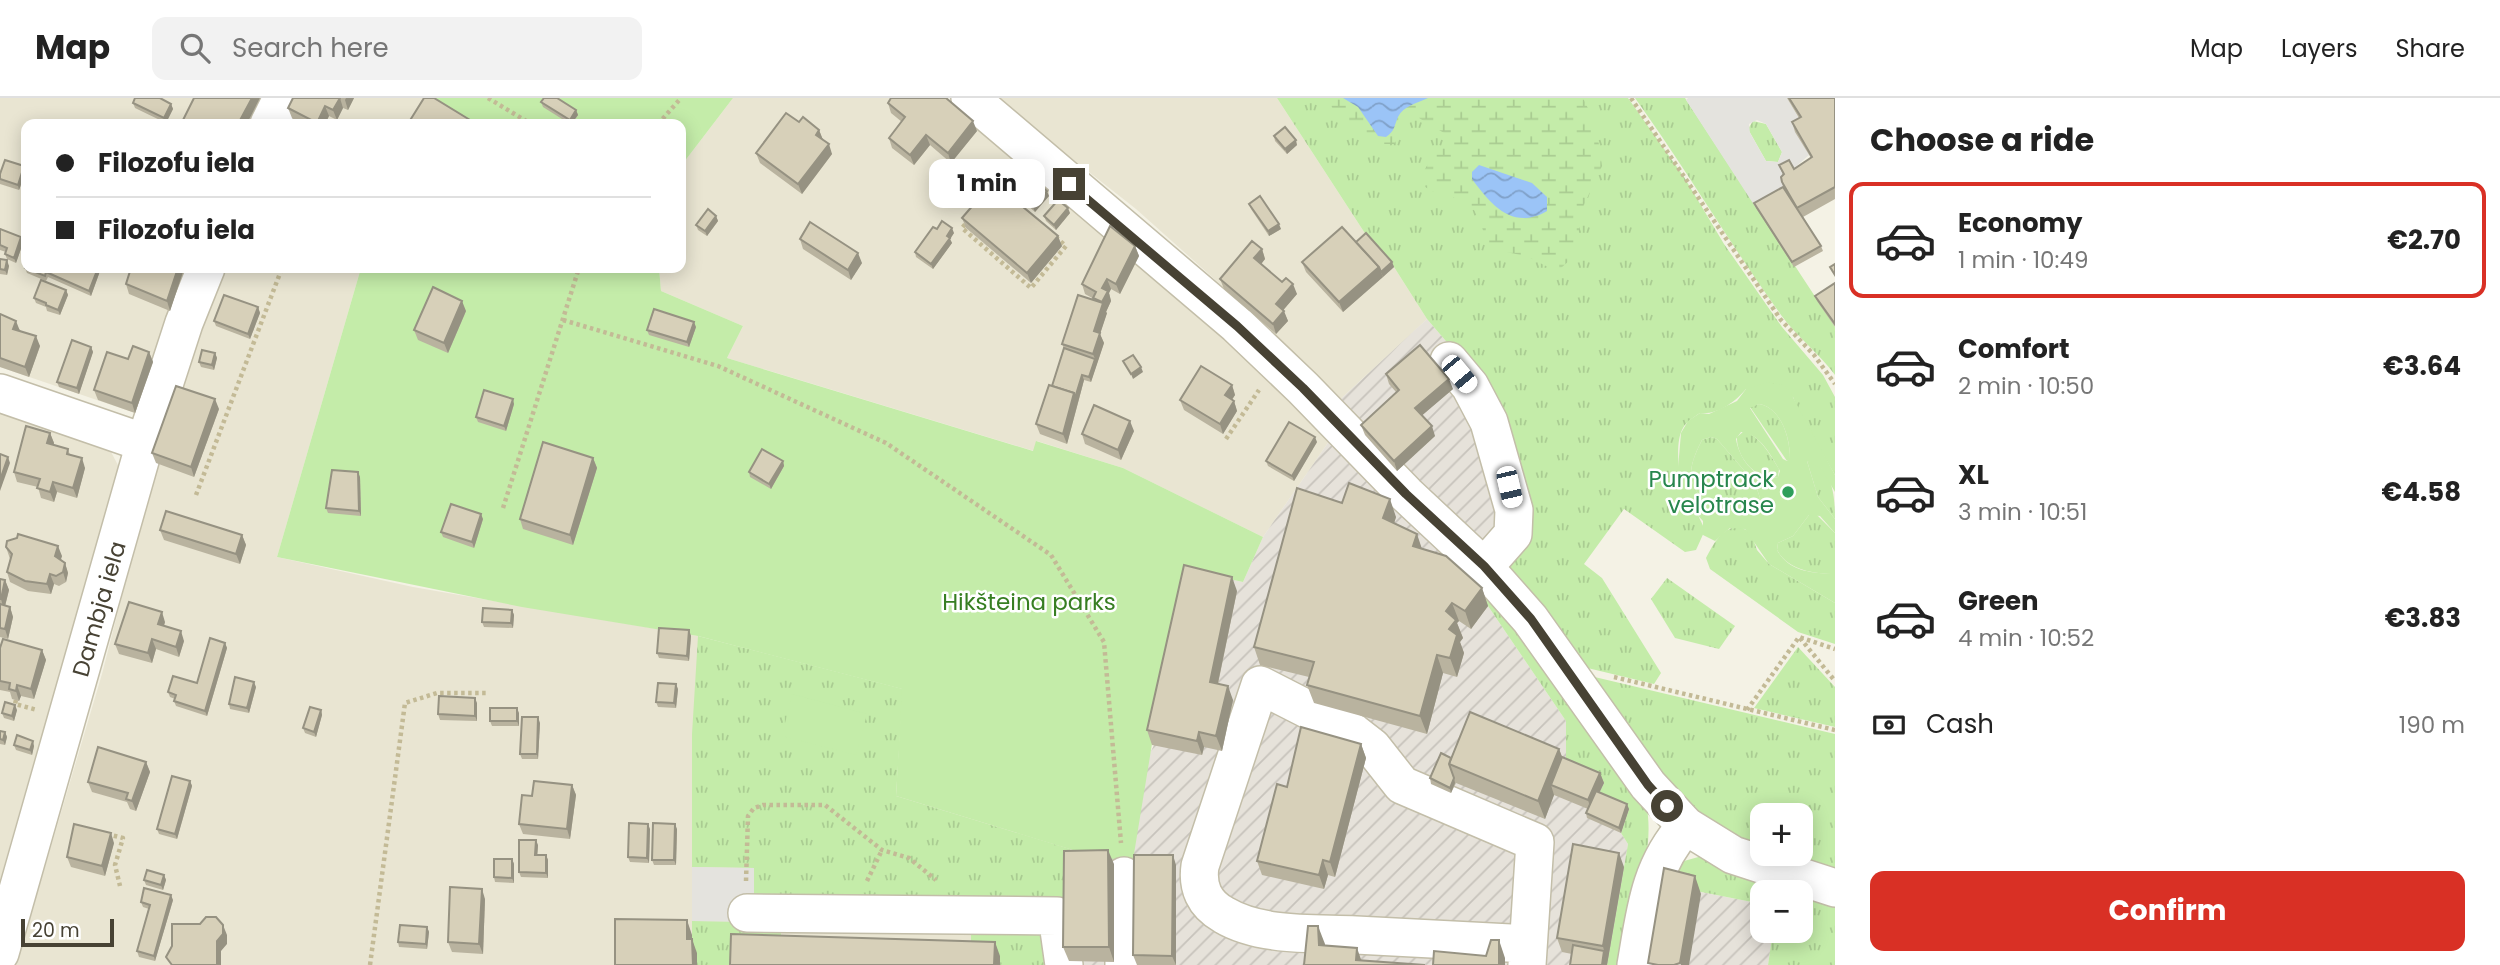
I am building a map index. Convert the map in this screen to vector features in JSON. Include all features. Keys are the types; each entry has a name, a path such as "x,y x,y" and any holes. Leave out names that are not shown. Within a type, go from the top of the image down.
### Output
{"street":[{"path":"272,119 282,98"},
{"path":"970,98 1157,256 1278,364 1406,494 1484,566 1531,619 1648,785 1686,826 1733,855 1835,888"},
{"name":"Dambja iela","path":"0,953 5,909 79,680 145,443 184,323 204,273"},
{"path":"1449,361 1470,386 1489,422 1514,510 1513,534 1484,566"},
{"path":"0,393 145,443"},
{"path":"1259,685 1353,733 1372,747 1402,785 1535,842 1528,954 1266,928 1224,916 1210,905 1198,881 1200,866 1259,685"},
{"path":"1636,965 1650,885 1671,842 1686,826"},
{"path":"1124,876 1124,965"},
{"path":"747,912 1056,916 1064,965"}],"path":[{"path":"488,98 523,119"},
{"path":"662,119 681,98"},
{"path":"1631,98 1781,320 1814,355 1835,384"},
{"path":"996,187 1008,192 1049,227 1066,246 1031,288 962,228 996,187"},
{"path":"196,495 280,273"},
{"path":"503,508 577,273"},
{"path":"563,320 718,366 886,443 1051,555 1104,642 1124,876"},
{"path":"1226,439 1278,364"},
{"path":"1747,710 1799,637"},
{"path":"1799,637 1835,649"},
{"path":"1799,637 1835,681"},
{"path":"1565,666 1835,730"},
{"path":"370,965 405,703 437,694 489,693"},
{"path":"747,912 746,827 754,808 763,804 825,805 882,850 909,858 965,904 965,915"},
{"path":"96,831 122,838 116,865 120,886"}],"shaded area":[{"path":"0,98 260,98 250,119 21,119 21,273 183,273 135,413 0,367"},
{"path":"302,98 428,98 464,119 291,119"},
{"path":"733,98 946,98 1109,233 1334,434 1263,537 1123,468 1037,441 1034,451 727,358 743,326 661,291 659,273 686,273 686,159"},
{"path":"995,98 1277,98 1368,238 1394,267 1427,319 1334,405 1268,342 1276,334 1136,209"},
{"path":"1787,98 1804,127 1809,155 1792,170 1788,184 1756,208 1686,100","holes":["1757,120 1766,124 1782,152 1778,162 1766,161 1750,133 1749,124"]},
{"path":"223,273 360,273 277,557 413,587 698,636 896,796 1070,849 1054,965 16,965 102,674 156,463 190,355"},
{"path":"1427,319 1475,375 1503,442 1503,563 1334,405"},
{"path":"0,413 111,452 119,467 41,748 38,747 0,880"},
{"path":"1334,434 1488,606 1566,721 1566,767 1604,783 1629,809 1621,833 1628,844 1607,965 1054,965 1069,908 1070,849 1099,858 1154,745 1192,571 1243,582 1263,537"},
{"path":"692,867 754,868 754,922 692,921"},
{"path":"1670,886 1750,902 1750,943 1771,943 1768,965 1657,965"}],"green space":[{"path":"428,98 733,98 686,159 686,119 464,119"},
{"path":"1277,98 1628,98 1684,177 1724,244 1782,327 1823,375 1835,397 1835,475 1800,415 1793,397 1746,389 1726,407 1695,416 1684,426 1680,435 1679,465 1684,503 1697,513 1705,530 1696,550 1685,552 1624,509 1584,564 1602,578 1661,673 1654,684 1575,665 1503,574 1509,554 1475,375 1427,319 1394,267 1368,238"},
{"path":"1319,98 1583,98 1596,125 1602,166 1583,207 1575,251 1570,260 1561,268 1552,269 1526,256 1491,249 1470,205 1436,193 1423,184 1425,169 1445,143 1444,133 1419,118 1400,127 1395,144 1378,144 1367,139 1345,117"},
{"path":"1635,98 1685,98 1835,327 1835,375 1781,315"},
{"path":"1753,121 1766,124 1782,152 1778,162 1766,161 1748,129"},
{"name":"Hikšteina parks","path":"360,273 659,273 661,291 743,326 727,358 1033,451 1036,441 1123,468 1263,537 1243,582 1192,571 1152,744 1133,860 1099,858 896,796 902,689 698,636 522,607 277,557"},
{"name":"Pumptrack velotrase","path":"1767,382 1783,385 1789,390 1835,475 1835,492 1821,468 1807,461 1818,497 1835,519 1835,533 1820,516 1809,515 1793,536 1778,543 1777,550 1788,563 1802,570 1835,574 1835,603 1769,564 1745,529 1730,528 1715,541 1703,535 1703,521 1676,492 1681,433 1688,421 1700,413 1709,414 1737,401 1746,389","holes":["1759,404 1774,411 1783,425 1790,450 1790,458 1787,461 1783,459 1750,408","1741,432 1754,436 1780,471 1778,477 1763,476 1750,468 1736,439","1711,437 1717,439 1755,483 1760,498 1754,510 1744,512 1723,509 1713,505 1697,492 1692,483 1691,472 1702,440"]},
{"path":"1759,404 1774,411 1783,426 1790,451 1790,459 1787,461 1750,407"},
{"path":"1744,431 1755,437 1769,453 1779,469 1778,477 1763,476 1744,460 1737,437"},
{"path":"1334,434 1489,586 1646,804 1648,842 1645,863 1619,965 1607,965 1628,844 1621,833 1629,809 1598,796 1604,783 1566,767 1566,721 1488,606"},
{"path":"1711,437 1717,439 1755,483 1760,498 1754,510 1744,512 1723,509 1713,505 1697,492 1692,483 1692,463 1702,440"},
{"path":"1807,461 1816,464 1827,475 1833,493 1835,519 1818,497"},
{"path":"1816,514 1835,533 1835,574 1810,572 1795,567 1777,550 1778,543 1793,536 1809,515"},
{"path":"1739,526 1751,533 1757,550 1769,564 1835,603 1835,644 1798,632 1710,569 1706,558 1715,542 1727,530"},
{"path":"1667,578 1735,626 1719,649 1675,638 1651,599"},
{"path":"698,636 903,689 896,796 1070,849 1069,908 754,903 754,868 692,867 692,734"},
{"path":"1798,647 1835,687 1835,727 1754,708"},
{"path":"1582,674 1835,734 1835,875 1807,866 1813,866 1813,803 1750,803 1750,845 1685,811"},
{"path":"792,694 867,714 856,755 782,736"},
{"path":"1702,856 1778,880 1750,880 1750,902 1671,886 1673,870 1684,861"},
{"path":"1813,891 1835,898 1835,965 1768,965 1771,943 1813,943"},
{"path":"692,921 781,922 781,950 735,965 697,965 692,953"},
{"path":"971,923 1043,932 1054,965 1000,965 971,955"}],"water":[{"path":"1343,98 1428,98 1403,110 1393,130 1386,137 1378,136 1358,107"},
{"path":"1479,165 1532,183 1547,197 1547,211 1524,218 1513,217 1495,206 1472,179 1472,172"}],"building":[{"path":"135,98 160,98 171,104 164,118 133,103"},
{"path":"194,98 252,98 241,119 184,119"},
{"path":"293,98 340,98 333,110 325,106 319,119 309,119 288,108"},
{"path":"424,98 434,98 468,119 411,119"},
{"path":"544,98 557,98 576,110 568,119 541,102"},
{"path":"891,98 946,98 973,121 948,153 926,135 910,155 889,138 905,117 888,103"},
{"path":"1789,98 1835,98 1835,187 1797,208 1782,182 1781,177 1784,174 1779,165 1789,160 1794,169 1812,157 1792,122 1801,117"},
{"path":"786,113 799,122 803,117 819,130 816,135 829,144 798,184 756,153"},
{"path":"1285,127 1296,140 1285,149 1274,136"},
{"path":"5,160 21,165 18,185 0,179"},
{"path":"1015,164 1025,172 1012,188 1002,180"},
{"path":"993,182 1058,236 1027,273 962,218"},
{"path":"1037,182 1047,191 1033,207 1024,198"},
{"path":"1783,187 1821,246 1792,262 1754,203"},
{"path":"1260,196 1279,224 1268,231 1249,204"},
{"path":"1058,200 1068,208 1054,225 1044,216"},
{"path":"708,209 716,216 705,231 696,225"},
{"path":"942,221 952,228 947,236 950,238 931,264 915,252 933,227 937,229"},
{"path":"810,222 858,253 848,270 800,239"},
{"path":"1110,226 1135,246 1116,284 1107,279 1102,288 1108,291 1102,302 1093,298 1096,292 1082,284"},
{"path":"1342,227 1379,267 1339,302 1302,262"},
{"path":"0,229 21,237 14,258 5,254 7,248 0,245"},
{"path":"1366,233 1392,262 1381,272 1356,242"},
{"path":"1252,241 1262,249 1254,258 1282,282 1286,278 1293,284 1276,304 1284,311 1273,324 1220,279"},
{"path":"0,259 7,260 5,270 0,269"},
{"path":"48,273 96,273 89,291"},
{"path":"129,273 176,273 167,301 126,284"},
{"path":"41,280 66,290 58,310 34,298"},
{"path":"1835,283 1835,324 1815,296"},
{"path":"433,287 462,301 444,343 414,330"},
{"path":"224,295 258,307 248,334 214,321"},
{"path":"1078,295 1103,303 1094,331 1100,333 1093,354 1062,344"},
{"path":"654,309 694,322 687,342 647,330"},
{"path":"0,314 16,321 13,329 36,336 25,367 0,358"},
{"path":"72,340 91,347 77,388 57,382"},
{"path":"1420,345 1449,379 1415,408 1432,426 1394,461 1361,425 1399,390 1386,374"},
{"path":"133,346 149,352 132,403 94,390 107,352 128,359"},
{"path":"1064,348 1095,359 1089,377 1082,375 1075,398 1074,393 1052,386"},
{"path":"202,350 215,353 212,365 199,362"},
{"path":"1133,355 1141,367 1131,374 1123,361"},
{"path":"1201,366 1232,385 1225,395 1234,401 1220,424 1180,400"},
{"path":"1049,385 1074,393 1063,434 1036,424"},
{"path":"176,386 215,399 191,467 152,453"},
{"path":"484,390 513,399 504,426 476,417"},
{"path":"1094,405 1130,421 1118,450 1082,434"},
{"path":"1289,422 1315,437 1292,476 1266,461"},
{"path":"26,426 50,433 47,443 68,449 67,454 82,458 73,488 53,482 50,492 37,488 40,479 14,472"},
{"path":"543,442 593,458 570,535 520,519"},
{"path":"762,449 783,461 769,484 749,472"},
{"path":"0,454 8,457 0,480"},
{"path":"332,470 358,472 359,511 326,508"},
{"path":"1349,483 1390,499 1383,518 1417,534 1413,546 1446,556 1482,588 1465,611 1452,603 1446,611 1456,620 1449,629 1457,635 1450,658 1437,655 1420,716 1307,685 1314,662 1254,647 1297,488 1342,503"},
{"path":"451,504 481,514 472,542 441,532"},
{"path":"166,511 242,535 236,554 160,530"},
{"path":"18,534 58,546 55,556 65,563 63,572 56,576 50,574 47,584 25,581 7,572 12,554 6,547 7,541 17,538"},
{"path":"1184,565 1232,577 1210,682 1228,686 1216,736 1199,732 1197,741 1147,730"},
{"path":"0,579 5,580 1,599 0,599"},
{"path":"129,602 162,612 158,624 181,631 176,647 152,639 148,653 115,644"},
{"path":"0,604 10,607 5,629 0,628"},
{"path":"483,608 512,610 511,623 482,622"},
{"path":"659,628 689,630 687,656 657,653"},
{"path":"210,638 225,643 205,711 174,701 176,695 168,692 173,676 197,683"},
{"path":"3,639 42,650 31,689 17,685 16,691 9,689 10,683 0,681 0,648"},
{"path":"235,677 254,682 247,708 229,704"},
{"path":"658,683 676,684 674,703 656,702"},
{"path":"439,696 475,698 475,716 438,714"},
{"path":"5,702 15,705 12,716 2,713"},
{"path":"310,707 321,710 314,732 303,728"},
{"path":"490,708 517,708 517,721 490,721"},
{"path":"1470,712 1559,749 1538,801 1449,764"},
{"path":"522,717 538,717 537,754 520,754"},
{"path":"1301,727 1361,744 1330,862 1323,860 1319,875 1257,861 1277,784 1287,787"},
{"path":"0,731 5,732 3,740 0,739"},
{"path":"17,735 33,741 30,750 14,745"},
{"path":"98,747 146,762 132,801 126,799 128,793 88,782"},
{"path":"1441,753 1451,758 1449,764 1454,778 1450,788 1430,778"},
{"path":"1562,757 1600,773 1588,800 1551,785"},
{"path":"172,776 190,781 175,834 157,829"},
{"path":"534,781 572,785 567,829 519,824 522,795 532,796"},
{"path":"1596,791 1627,804 1619,828 1586,813"},
{"path":"629,823 648,824 647,858 628,857"},
{"path":"653,823 675,824 674,860 652,860"},
{"path":"74,824 111,833 102,866 67,857"},
{"path":"519,840 536,840 535,855 546,855 546,873 519,872"},
{"path":"1573,844 1619,853 1603,946 1557,938"},
{"path":"1108,850 1109,947 1063,947 1064,851"},
{"path":"1134,855 1173,855 1172,956 1133,955"},
{"path":"494,859 512,859 512,878 494,877"},
{"path":"1664,868 1695,876 1680,963 1674,965 1648,963"},
{"path":"147,870 164,875 161,885 144,880"},
{"path":"450,887 482,889 479,944 448,942"},
{"path":"144,888 171,895 154,956 137,951 150,905 141,902"},
{"path":"206,917 216,917 223,925 223,934 217,941 217,965 172,965 166,957 172,946 172,924 200,924"},
{"path":"615,919 687,920 687,939 692,939 693,965 615,965"},
{"path":"400,925 427,927 426,944 398,942"},
{"path":"1308,926 1318,926 1319,945 1357,948 1356,960 1425,965 1304,965"},
{"path":"731,934 995,942 994,965 730,965"},
{"path":"1491,940 1499,940 1499,965 1433,965 1434,951 1486,956"},
{"path":"1573,945 1604,951 1602,965 1570,965"}],"place":[{"name":"Pumptrack velotrase","path":"1788,492"}],"route":[{"path":"1069,184 1237,326 1303,388 1406,494 1484,566 1531,619 1648,785 1667,806"}]}
